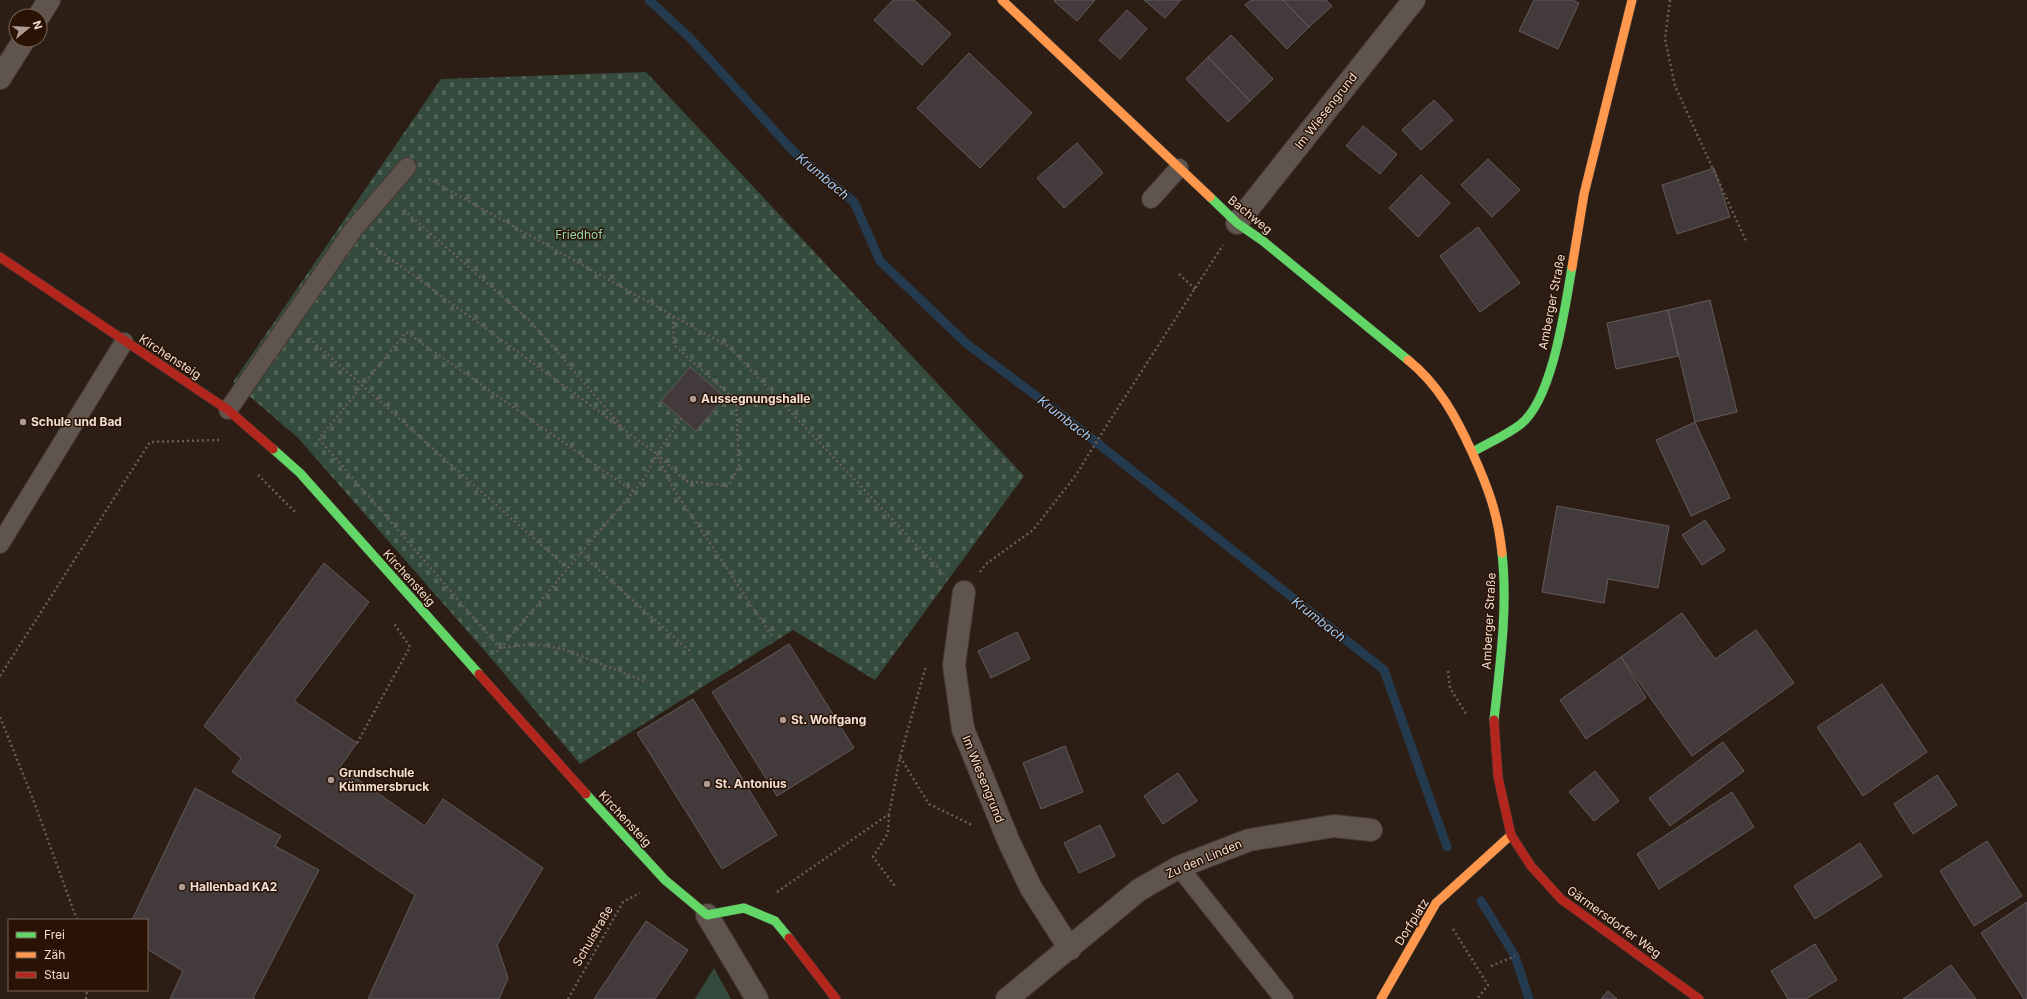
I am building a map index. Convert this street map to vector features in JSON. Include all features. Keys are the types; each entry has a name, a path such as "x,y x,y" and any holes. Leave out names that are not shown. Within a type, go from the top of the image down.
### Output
{"street":[{"name":"Bachweg","path":"1002,0 1238,223 1263,241 1421,370 1440,393 1456,417 1473,452"},
{"name":"Im Wiesengrund","path":"1238,223 1414,0"},
{"name":"Amberger Straße","path":"1511,835 1498,777 1493,728 1501,656 1505,577 1500,530 1490,492 1473,452 1521,424 1536,406 1548,376 1561,330 1584,194 1632,0"},
{"path":"0,78 19,48"},
{"name":"Kirchensteig","path":"0,257 124,342 228,410 300,473 478,674 665,880 707,915"},
{"name":"Im Wiesengrund","path":"964,592 954,666 963,729 1009,842 1031,888 1070,949"},
{"name":"Zu den Linden","path":"1007,999 1070,949 1139,890 1179,867 1249,840 1334,826 1371,830"},
{"name":"Dorfplatz","path":"1381,999 1436,903 1511,835"},
{"name":"Gärmersdorfer Weg","path":"1511,835 1531,866 1561,899 1699,999"},
{"path":"758,999 707,915 744,908 775,921 836,999"}],"lane":[{"path":"228,410 353,230 407,167"},
{"path":"1150,199 1179,168"},
{"path":"0,544 124,342"},
{"path":"1179,867 1284,999"}],"path":[{"path":"1670,0 1665,39 1675,86 1746,241"},
{"path":"407,167 730,348 949,579 964,592 986,564 1033,530 1076,475 1238,223"},
{"path":"385,193 531,322 628,433"},
{"path":"353,230 657,454 685,480 728,486 739,466 736,401 674,346 673,316"},
{"path":"1179,274 1195,289"},
{"path":"500,648 319,439 406,332 633,491"},
{"path":"318,346 567,568"},
{"path":"478,674 644,479 657,454 681,419"},
{"path":"0,676 150,442 222,440"},
{"path":"657,454 675,491 772,636"},
{"path":"256,474 302,518"},
{"path":"580,553 692,653"},
{"path":"357,743 410,647 390,616"},
{"path":"500,648 533,644 562,649 647,682"},
{"path":"1448,671 1450,688 1469,718 1493,728"},
{"path":"0,717 33,799 77,919"},
{"path":"895,886 873,857 888,833 889,814 900,757 929,804 1009,842"},
{"path":"774,894 889,814"},
{"name":"Schulstraße","path":"568,999 623,902 665,880"},
{"path":"1436,903 1488,985 1477,999"},
{"path":"1491,966 1515,956"}],"green space":[{"name":"Friedhof","path":"646,72 1024,476 875,680 793,630 580,764 491,658 298,438 233,382 441,79"},
{"path":"714,968 731,999 695,999"}],"building":[{"path":"893,0 914,0 951,34 922,65 874,20"},
{"path":"1095,0 1077,21 1054,1"},
{"path":"1144,0 1181,0 1165,18"},
{"path":"1251,0 1283,0 1309,27 1287,49 1245,5"},
{"path":"1283,0 1326,0 1332,6 1309,27"},
{"path":"1534,0 1572,0 1579,3 1558,49 1519,31"},
{"path":"1127,10 1147,29 1120,59 1099,40"},
{"path":"1231,35 1273,79 1250,101 1208,57"},
{"path":"969,53 1032,113 980,168 917,108"},
{"path":"1208,57 1250,101 1228,122 1186,79"},
{"path":"1434,100 1453,120 1421,150 1402,130"},
{"path":"1363,126 1397,154 1380,174 1346,146"},
{"path":"1077,143 1103,173 1064,208 1037,178"},
{"path":"1488,159 1520,190 1492,217 1461,185"},
{"path":"1714,168 1730,217 1677,234 1662,185"},
{"path":"1421,175 1450,203 1418,237 1389,208"},
{"path":"1478,227 1520,283 1480,312 1440,256"},
{"path":"1710,300 1737,412 1695,422 1668,310"},
{"path":"1668,310 1678,356 1616,369 1607,323"},
{"name":"Aussegnungshalle","path":"690,367 725,397 696,431 661,401"},
{"path":"1695,422 1730,498 1691,516 1656,440"},
{"path":"1557,506 1669,526 1658,588 1608,579 1604,603 1542,592"},
{"path":"1705,520 1725,550 1702,565 1682,535"},
{"path":"324,563 369,602 294,701 357,743 340,767 425,826 443,799 543,868 497,945 508,978 499,999 368,999 415,895 232,772 241,758 204,726"},
{"path":"1682,613 1715,659 1756,630 1794,683 1692,756 1621,657"},
{"path":"1017,632 1030,659 991,678 978,651"},
{"name":"St. Wolfgang","path":"789,644 854,748 777,796 712,692"},
{"path":"1621,657 1646,698 1586,739 1560,700"},
{"path":"1882,684 1927,752 1863,796 1817,727"},
{"name":"St. Antonius","path":"693,699 777,835 722,869 637,733"},
{"path":"1723,742 1744,771 1670,826 1649,798"},
{"path":"1065,746 1083,792 1041,809 1023,763"},
{"path":"1595,771 1619,801 1594,821 1569,792"},
{"path":"1178,773 1197,801 1163,824 1144,796"},
{"path":"1937,775 1957,805 1913,834 1894,804"},
{"path":"195,788 281,836 275,846 319,870 253,998 255,999 170,999 183,971 148,950 148,919 132,919"},
{"path":"1732,792 1754,827 1659,889 1637,854"},
{"path":"1100,825 1115,856 1079,873 1064,843"},
{"path":"1987,841 2022,896 1974,926 1940,871"},
{"path":"1860,843 1882,876 1815,919 1794,886"},
{"path":"2027,902 2027,999 2024,999 1981,933"},
{"path":"646,921 688,950 655,999 594,999"},
{"path":"1815,944 1837,980 1806,999 1788,999 1771,971"},
{"path":"1951,965 1976,999 1903,999"},
{"path":"1608,991 1617,999 1601,999"}],"waterway":[{"name":"Krumbach","path":"649,0 690,38 794,152 854,202 880,261 967,344 1067,419 1384,670 1447,847"},
{"name":"Krumbach","path":"1481,901 1515,956 1529,999"}],"traffic: fast":[{"path":"1210,197 1237,223 1263,241 1408,360"},
{"path":"1473,452 1516,428 1532,411 1541,394 1556,351 1566,305 1572,267"},
{"path":"273,449 300,473 479,674"},
{"path":"1494,720 1504,616 1504,574 1502,553"},
{"path":"586,794 665,880 707,915 744,908 775,921 789,938"}],"traffic: slow":[{"path":"1002,0 1210,197"},
{"path":"1572,267 1584,194 1632,0"},
{"path":"1408,360 1438,391 1446,402 1466,439 1492,501 1502,553"},
{"path":"1381,999 1436,903 1511,835"}],"traffic: jam":[{"path":"0,257 228,410 273,449"},
{"path":"479,674 586,794"},
{"path":"1494,720 1498,777 1511,835 1531,866 1561,899 1699,999"},
{"path":"789,938 836,999"}],"place":[{"name":"Aussegnungshalle","path":"693,399"},
{"name":"Schule und Bad","path":"23,422"},
{"name":"St. Wolfgang","path":"783,720"},
{"name":"Grundschule Kümmersbruck","path":"331,780"},
{"name":"St. Antonius","path":"707,784"},
{"name":"Hallenbad KA2","path":"182,887"}]}
